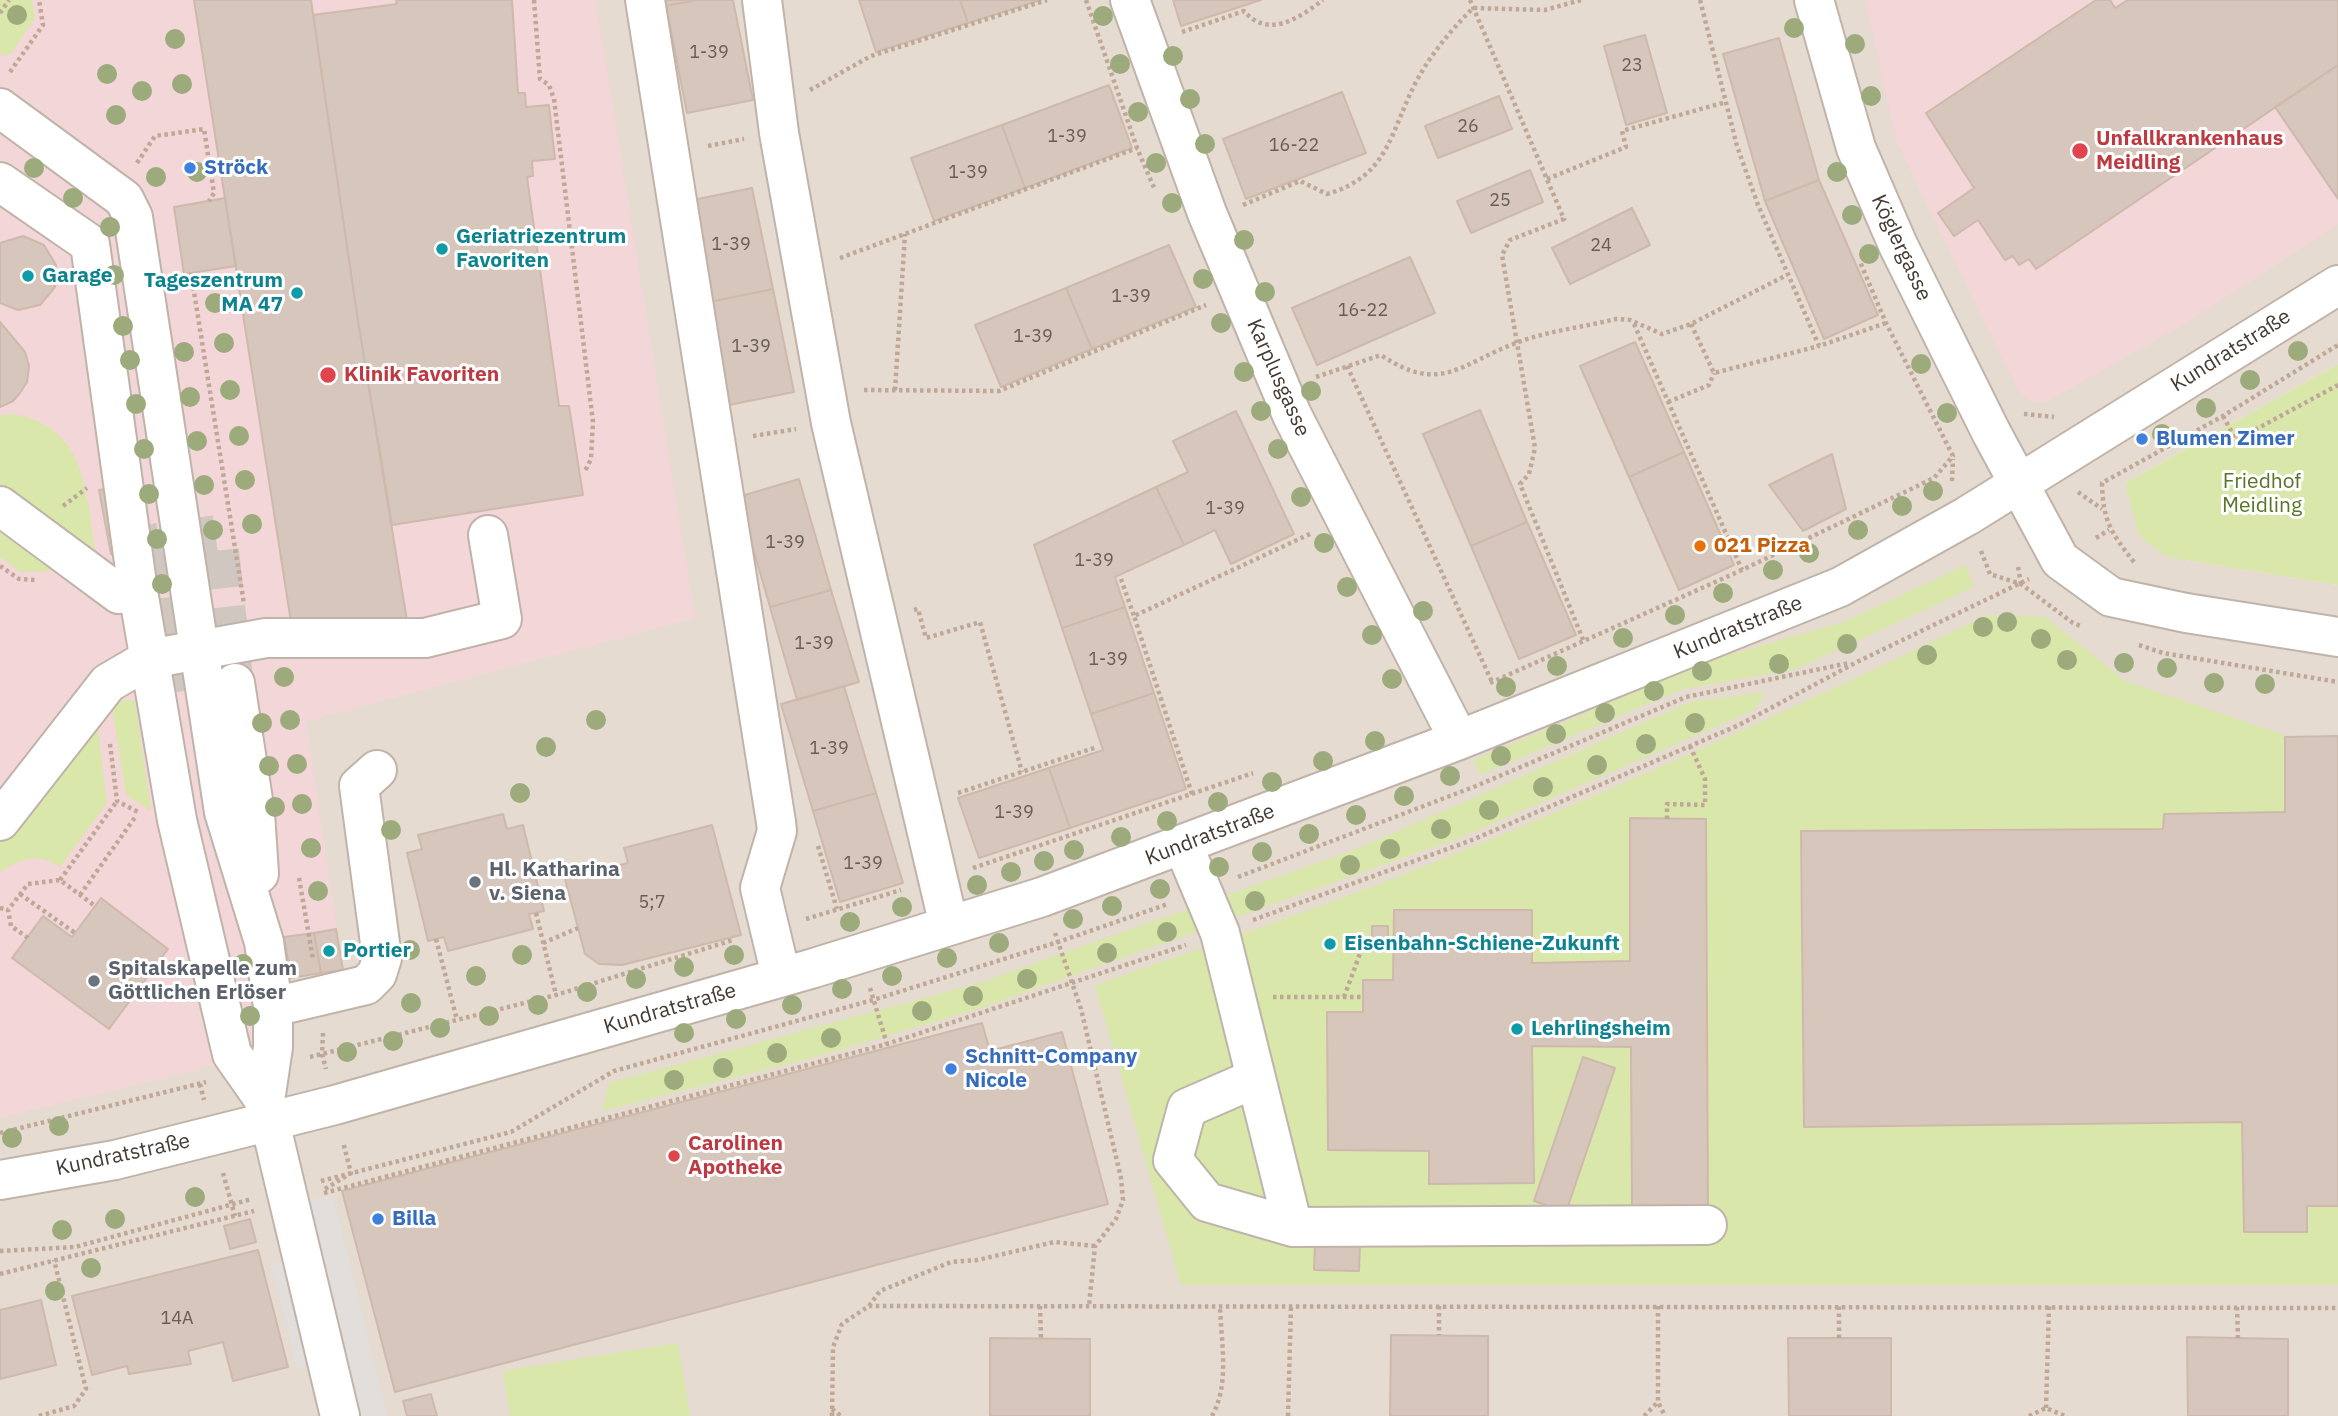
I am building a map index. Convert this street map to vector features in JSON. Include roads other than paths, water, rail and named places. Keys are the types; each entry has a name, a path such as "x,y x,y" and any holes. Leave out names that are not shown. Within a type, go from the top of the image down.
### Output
{"street":[{"path":"646,0 776,822 777,831 760,888 767,929 781,976"},
{"path":"762,0 777,121 828,406 949,926"},
{"name":"Karplusgasse","path":"1130,0 1177,133 1280,387 1344,518 1459,740"},
{"name":"Köglergasse","path":"1814,0 1856,148 1898,245 2018,483 2060,560 2110,597 2338,637"},
{"path":"2,95 124,199 133,217 224,812 264,942"},
{"path":"0,182 90,244 138,591 177,820 232,1054 263,1090"},
{"name":"Kundratstraße","path":"0,1181 115,1160 263,1090 335,1105 859,955 1042,897 1459,740 1840,587 1966,516 2338,285"},
{"path":"0,506 119,594 138,591"},
{"path":"0,821 108,683 149,659 266,638 425,638 502,619 488,535"},
{"path":"235,683 255,813 264,942 273,1007 263,1090 287,1202 341,1416"},
{"path":"176,692 200,818 212,969"},
{"path":"273,1007 366,985 377,974 382,958 359,786 377,770"},
{"path":"1194,841 1220,933 1293,1227"},
{"path":"1256,1078 1187,1108 1173,1160 1207,1202 1293,1227 1707,1225"}],"tunnel":[{"path":"176,692 158,542 218,534 234,678"}],"place":[{"name":"Unfallkrankenhaus Meidling","path":"2080,151"},
{"name":"Ströck","path":"190,168"},
{"name":"Geriatriezentrum Favoriten","path":"442,249"},
{"name":"Garage","path":"28,276"},
{"name":"Tageszentrum MA 47","path":"297,293"},
{"name":"Klinik Favoriten","path":"328,375"},
{"name":"Blumen Zimer","path":"2142,439"},
{"name":"021 Pizza","path":"1700,546"},
{"name":"Hl. Katharina v. Siena","path":"475,882"},
{"name":"Eisenbahn-Schiene-Zukunft","path":"1330,944"},
{"name":"Portier","path":"329,951"},
{"name":"Spitalskapelle zum Göttlichen Erlöser","path":"94,981"},
{"name":"Lehrlingsheim","path":"1517,1029"},
{"name":"Schnitt-Company Nicole","path":"951,1069"},
{"name":"Carolinen Apotheke","path":"674,1156"},
{"name":"Billa","path":"378,1219"}],"park label":[{"name":"Friedhof Meidling","path":"2262,494"}]}
